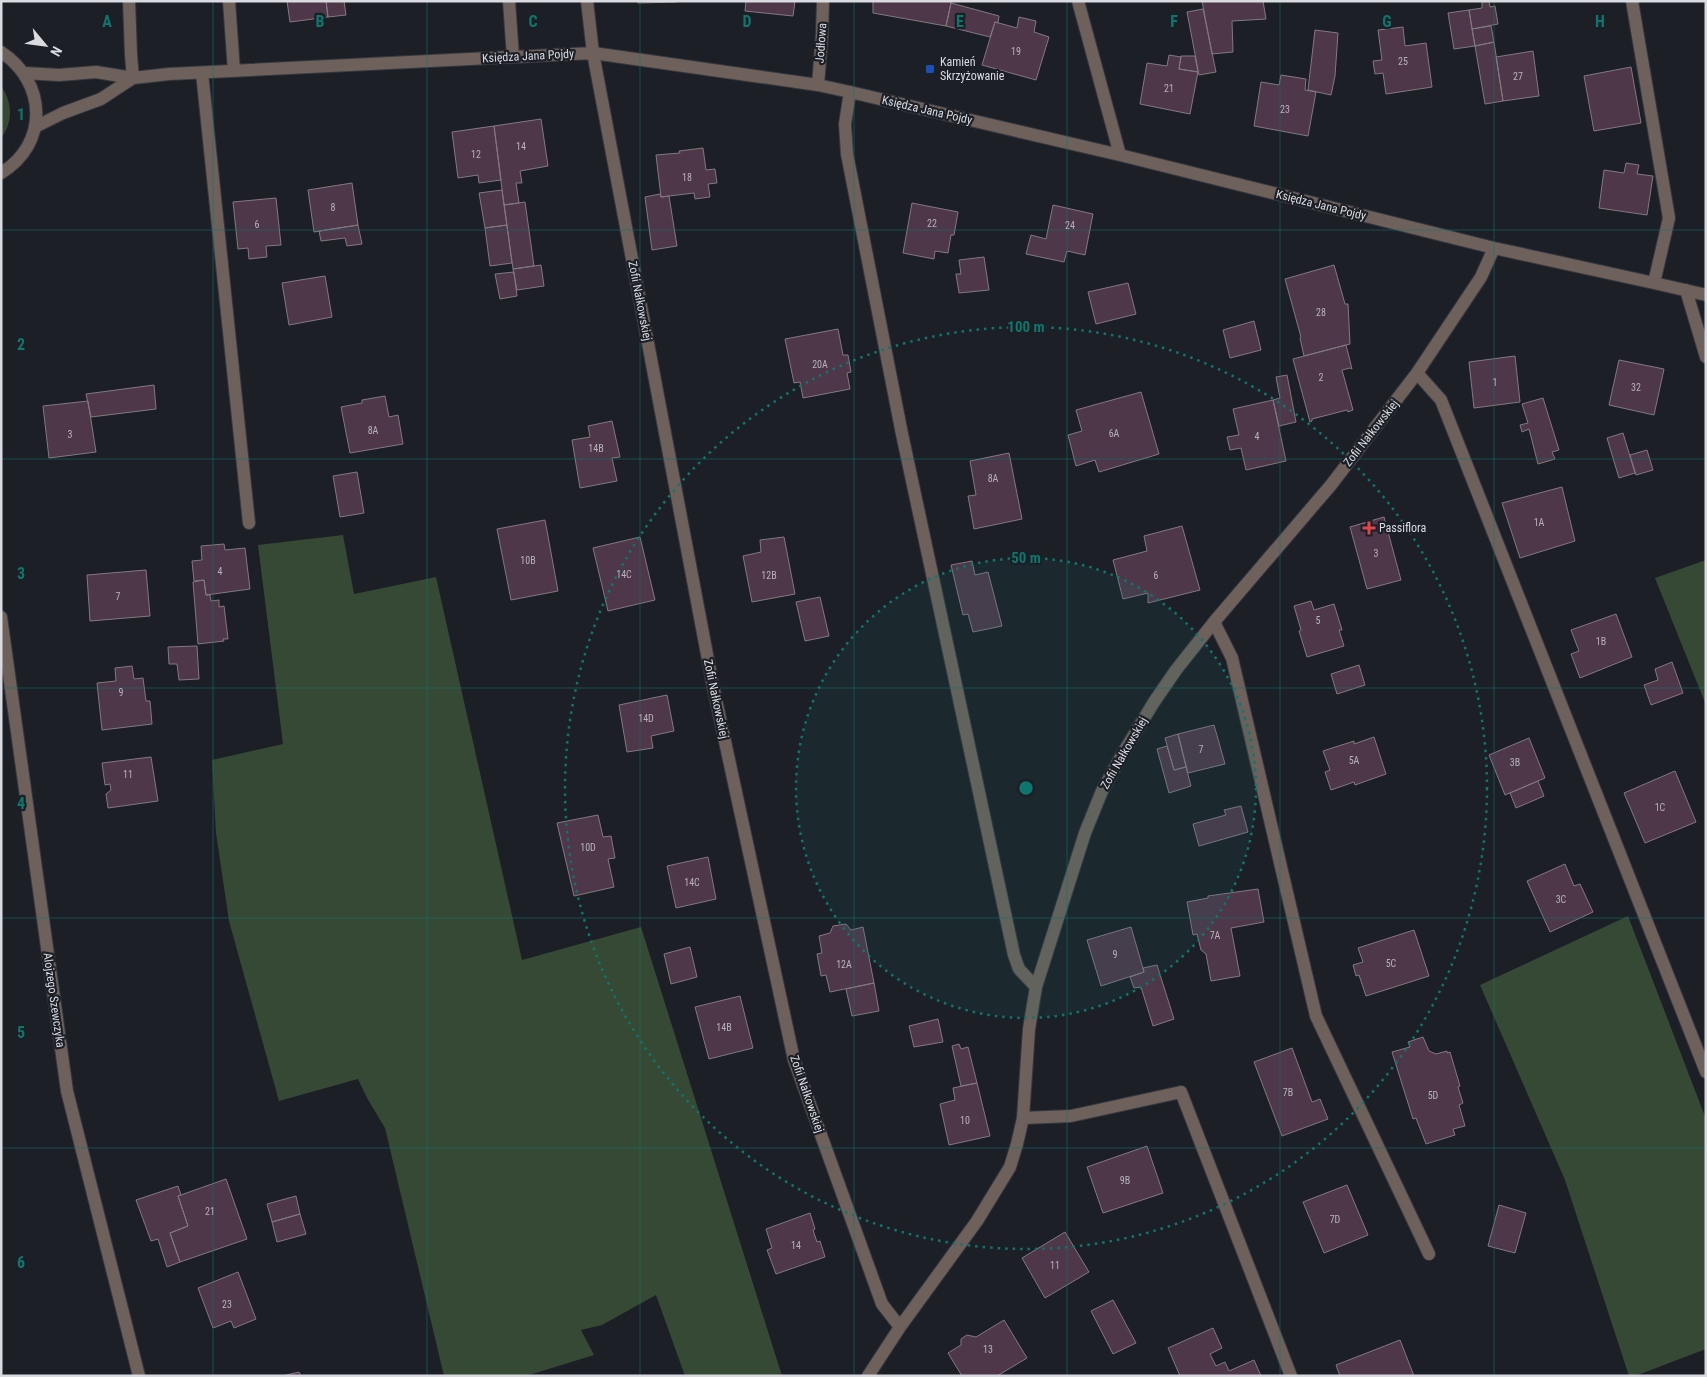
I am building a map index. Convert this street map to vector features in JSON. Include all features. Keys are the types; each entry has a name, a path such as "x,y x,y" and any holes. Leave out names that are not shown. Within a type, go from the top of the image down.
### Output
{"street":[{"path":"129,1 130,56 133,78"},
{"path":"229,1 234,71"},
{"path":"509,1 513,57"},
{"name":"Zofii Nałkowskiej","path":"587,1 593,53 713,686 794,1060 882,1304 900,1327"},
{"name":"Jodłowa","path":"818,85 823,1"},
{"path":"1078,1 1120,155"},
{"path":"1632,1 1669,218 1654,283"},
{"path":"1,52 10,58 24,74 31,86 37,114 35,128 29,143 20,157 1,173"},
{"name":"Księdza Jana Pojdy","path":"24,74 59,75 96,72 133,78 234,71 593,53 818,85 1120,155 1494,248 1706,296"},
{"path":"202,73 249,523"},
{"name":"Księdza Jana Pojdy","path":"35,128 63,113 100,99 133,78"},
{"path":"850,92 845,124 847,154 902,434 1014,955 1020,969 1036,987"},
{"name":"Zofii Nałkowskiej","path":"868,1376 900,1327 977,1221 1010,1167 1018,1144 1023,1118 1030,1029 1036,987 1085,832 1102,791 1123,753 1176,670 1214,622 1331,485 1417,374 1481,277 1494,248"},
{"path":"1686,290 1706,357"},
{"path":"1417,374 1440,400 1706,1072"},
{"name":"Alojzego Szewczyka","path":"1,617 67,1091 139,1376"},
{"path":"1214,622 1232,658 1316,1016 1430,1254"},
{"path":"1023,1118 1071,1116 1181,1092 1291,1376"}],"green space":[{"path":"1,86 8,99 10,112 8,126 1,138"},
{"path":"343,535 354,594 436,577 522,960 641,927 782,1376 685,1376 656,1295 602,1325 581,1330 594,1355 526,1376 444,1376 385,1128 358,1079 279,1101 229,921 216,833 212,760 283,744 258,545"},
{"path":"1706,560 1706,705 1655,578"},
{"path":"1628,916 1706,1119 1706,1349 1635,1376 1629,1376 1565,1180 1480,985"}],"building":[{"path":"287,1 326,1 328,17 290,22"},
{"path":"326,1 344,1 346,15 328,17"},
{"path":"638,1 677,1 677,2 638,3"},
{"path":"746,1 795,1 793,16 745,11"},
{"path":"873,1 951,1 951,3 946,26 873,13"},
{"path":"1202,1 1263,1 1266,19 1232,21 1233,52 1212,54"},
{"path":"1489,1 1490,7 1495,6 1498,24 1472,29 1469,10 1482,8 1482,2"},
{"path":"951,3 999,16 998,23 995,22 990,37 946,26"},
{"path":"1203,9 1216,72 1199,75 1187,12"},
{"path":"1469,10 1475,46 1454,49 1448,13"},
{"path":"1019,17 1036,21 1034,32 1049,37 1036,80 982,65 995,22 1017,28"},
{"path":"1491,26 1494,42 1475,46 1472,29"},
{"path":"1403,27 1405,46 1426,43 1432,87 1386,94 1383,73 1375,74 1373,61 1382,60 1378,30"},
{"path":"1315,30 1338,33 1335,76 1331,95 1308,90"},
{"path":"1494,42 1503,101 1485,104 1475,46"},
{"path":"1533,51 1539,96 1503,101 1496,57"},
{"path":"1169,55 1181,57 1179,69 1198,72 1190,114 1140,104 1147,63 1167,66"},
{"path":"1181,56 1195,56 1198,72 1179,69"},
{"path":"1631,67 1641,123 1594,131 1584,76"},
{"path":"1281,75 1306,79 1305,90 1316,92 1308,136 1254,126 1261,82 1279,85"},
{"path":"541,119 548,166 520,171 522,183 516,183 519,203 504,205 494,126"},
{"path":"494,126 501,180 479,183 478,175 458,178 452,132"},
{"path":"703,148 706,170 715,169 717,183 708,184 710,197 695,199 694,193 661,197 656,155 680,153 679,151"},
{"path":"1626,163 1639,165 1637,174 1653,176 1647,215 1599,208 1604,170 1624,173"},
{"path":"352,183 358,225 314,232 308,190"},
{"path":"502,190 507,225 485,228 479,193"},
{"path":"660,194 661,197 669,196 677,246 652,250 645,197"},
{"path":"276,198 281,245 266,246 267,257 249,259 248,248 238,249 233,202"},
{"path":"525,202 534,266 513,269 504,205"},
{"path":"912,203 958,212 954,235 951,235 948,253 935,251 934,259 903,253"},
{"path":"1053,205 1093,214 1085,255 1067,251 1064,262 1026,254 1031,235 1046,239"},
{"path":"358,225 362,244 347,246 345,238 321,241 319,231"},
{"path":"507,225 512,263 490,266 485,228"},
{"path":"984,257 989,290 959,293 956,274 961,274 959,260"},
{"path":"541,265 544,286 517,290 513,269"},
{"path":"1334,265 1345,304 1348,304 1350,344 1304,356 1301,337 1285,279"},
{"path":"514,272 517,296 500,299 495,274"},
{"path":"325,276 332,317 289,325 282,283"},
{"path":"1128,283 1136,314 1096,324 1088,292"},
{"path":"1254,321 1261,350 1230,358 1223,330"},
{"path":"838,329 843,355 848,355 851,372 847,373 850,389 803,398 800,382 794,383 785,339"},
{"path":"1346,345 1352,369 1342,370 1353,410 1312,419 1310,422 1293,359"},
{"path":"1515,356 1520,402 1474,408 1469,362"},
{"path":"1619,360 1664,369 1654,415 1609,405"},
{"path":"1287,375 1296,422 1279,426 1273,400 1280,398 1276,377"},
{"path":"154,385 156,409 91,417 86,394"},
{"path":"1141,392 1159,454 1099,472 1095,460 1076,466 1068,435 1082,431 1076,410"},
{"path":"385,396 389,417 398,415 403,444 350,453 341,407 362,403 362,400"},
{"path":"1543,398 1559,450 1552,452 1555,459 1538,464 1529,429 1522,432 1520,425 1528,423 1522,404"},
{"path":"1273,400 1286,461 1246,470 1241,448 1230,450 1227,437 1239,435 1233,409"},
{"path":"88,401 96,452 49,458 43,406"},
{"path":"612,421 620,457 612,458 617,481 580,488 572,440 590,437 588,426"},
{"path":"1623,433 1635,473 1619,478 1607,438"},
{"path":"1647,450 1653,470 1636,475 1630,455"},
{"path":"1009,453 1022,519 974,529 968,496 976,495 970,461"},
{"path":"357,472 364,513 340,517 333,476"},
{"path":"1562,487 1575,541 1520,558 1502,503"},
{"path":"1384,517 1401,580 1367,589 1350,527"},
{"path":"545,520 558,591 511,600 497,529"},
{"path":"1182,526 1200,590 1148,603 1148,593 1123,599 1113,560 1147,551 1144,536"},
{"path":"640,537 655,600 608,611 593,548"},
{"path":"784,537 795,594 752,602 743,556 761,552 760,540"},
{"path":"224,544 225,550 245,548 250,589 206,595 204,580 194,581 192,561 202,560 201,546"},
{"path":"972,561 975,575 988,572 1002,626 973,632 968,614 963,615 951,565"},
{"path":"146,570 150,616 90,621 87,575"},
{"path":"204,580 206,595 210,595 211,601 219,600 219,607 224,606 228,639 198,644 193,582"},
{"path":"820,597 829,636 805,641 796,602"},
{"path":"1311,601 1314,610 1334,604 1342,630 1339,630 1344,646 1307,657 1294,606"},
{"path":"1616,614 1632,657 1580,678 1571,654 1579,651 1571,630"},
{"path":"197,646 199,679 179,680 177,664 169,664 168,647"},
{"path":"1672,662 1683,693 1651,705 1644,685 1658,680 1655,669"},
{"path":"1359,665 1365,685 1337,694 1331,674"},
{"path":"132,666 134,679 143,678 146,701 150,701 152,724 102,730 97,683 116,681 115,668"},
{"path":"667,695 674,731 651,736 653,748 627,752 619,705"},
{"path":"1214,725 1225,764 1188,773 1178,734"},
{"path":"1178,734 1186,767 1174,770 1165,738"},
{"path":"1374,737 1386,774 1355,785 1354,782 1331,790 1325,772 1330,770 1323,751"},
{"path":"1529,738 1545,778 1505,795 1489,755"},
{"path":"1167,746 1174,770 1186,767 1191,786 1169,793 1157,749"},
{"path":"151,757 158,801 108,808 106,794 111,790 110,784 105,785 102,763"},
{"path":"1675,771 1696,822 1645,843 1624,793"},
{"path":"1538,781 1544,796 1516,808 1510,793"},
{"path":"1241,806 1248,832 1199,846 1193,824 1226,815 1224,810"},
{"path":"598,815 603,837 611,836 615,858 608,859 614,887 574,896 557,823"},
{"path":"708,857 716,899 676,908 667,866"},
{"path":"1565,864 1574,886 1580,884 1593,912 1550,932 1527,881"},
{"path":"1258,889 1264,922 1231,928 1240,976 1211,981 1206,954 1201,950 1197,934 1193,935 1187,902 1208,898 1208,896"},
{"path":"846,924 851,930 863,927 874,983 830,992 826,975 821,976 817,954 822,953 819,936 830,933 833,926"},
{"path":"1131,927 1144,972 1101,986 1087,940"},
{"path":"1414,930 1429,976 1366,996 1359,975 1356,976 1353,965 1363,962 1358,948"},
{"path":"690,947 697,977 671,984 664,954"},
{"path":"1157,965 1174,1019 1153,1026 1141,987 1134,988 1130,977 1144,972 1143,968"},
{"path":"874,983 879,1011 852,1016 846,989"},
{"path":"740,996 753,1048 709,1059 695,1007"},
{"path":"938,1019 943,1042 914,1047 909,1026"},
{"path":"1423,1037 1429,1051 1436,1054 1450,1052 1460,1086 1458,1087 1463,1103 1459,1105 1465,1126 1453,1129 1455,1135 1426,1144 1416,1118 1413,1119 1392,1052 1410,1047 1408,1042"},
{"path":"959,1044 961,1049 968,1047 977,1083 961,1086 952,1046"},
{"path":"1292,1048 1312,1102 1320,1099 1328,1119 1282,1136 1254,1062"},
{"path":"977,1083 990,1136 949,1145 940,1104 955,1100 953,1088"},
{"path":"1147,1146 1163,1193 1103,1213 1087,1167"},
{"path":"226,1179 247,1239 180,1262 170,1233 188,1226 178,1196"},
{"path":"1347,1185 1368,1235 1324,1253 1303,1202"},
{"path":"178,1186 181,1195 178,1196 188,1226 170,1233 180,1262 167,1267 158,1239 151,1241 136,1200"},
{"path":"296,1196 300,1214 272,1222 267,1204"},
{"path":"1499,1205 1526,1213 1515,1253 1488,1246"},
{"path":"810,1213 817,1242 820,1241 825,1257 776,1274 767,1250 772,1248 766,1229"},
{"path":"300,1214 306,1234 277,1242 272,1222"},
{"path":"1065,1232 1089,1272 1045,1298 1022,1258"},
{"path":"238,1272 256,1319 234,1328 231,1321 213,1328 198,1288"},
{"path":"1113,1300 1136,1343 1113,1354 1091,1311"},
{"path":"1004,1320 1027,1358 997,1376 962,1376 948,1353 961,1345 961,1339 967,1335 976,1337"},
{"path":"1213,1328 1222,1348 1210,1354 1216,1366 1225,1362 1229,1371 1254,1360 1261,1376 1180,1376 1168,1348"},
{"path":"1400,1340 1414,1376 1340,1376 1336,1365"},
{"path":"299,1372 301,1376 282,1376"}],"place":[{"name":"Kamień Skrzyżowanie","path":"930,69"},
{"name":"Passiflora","path":"1369,528"}]}
